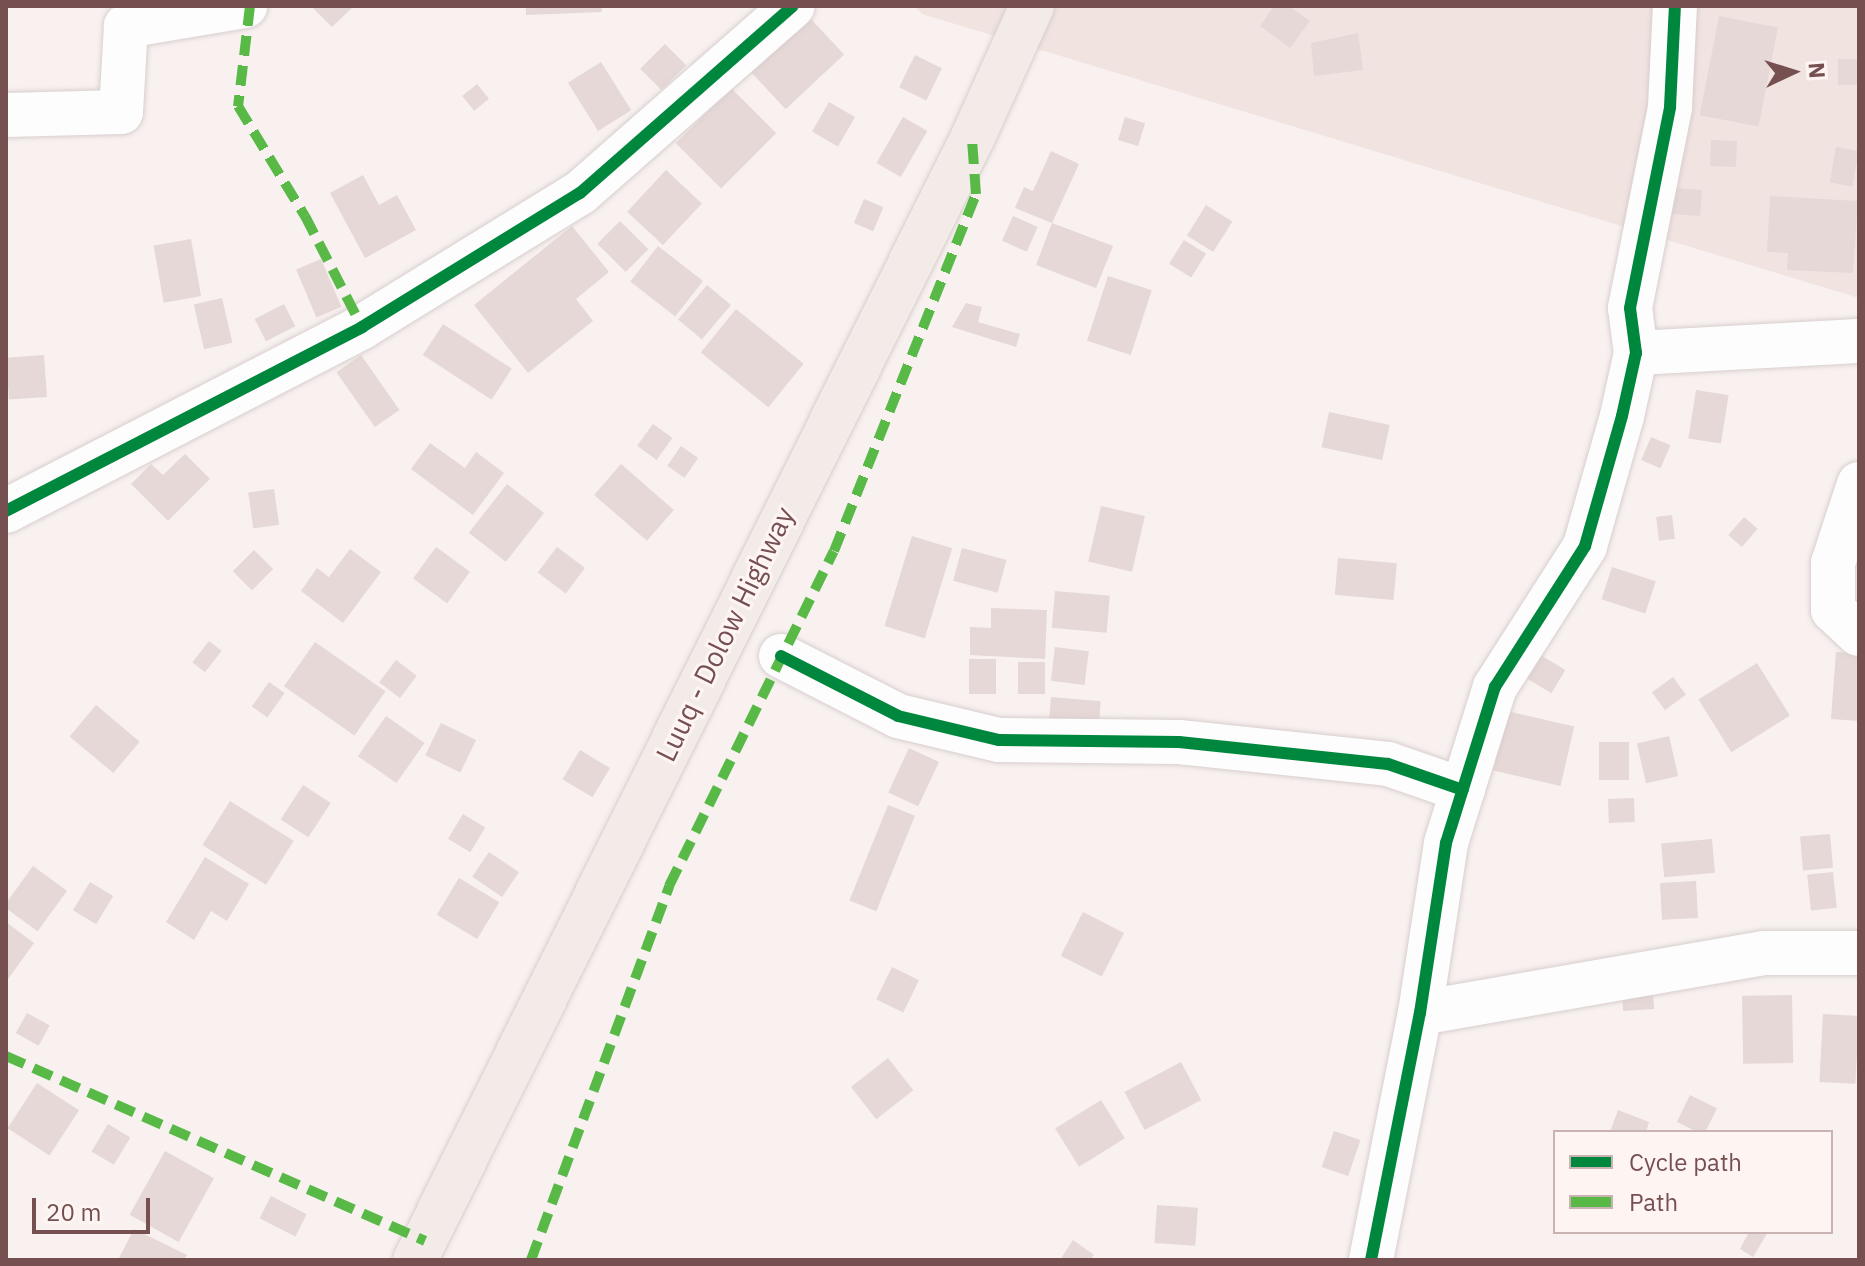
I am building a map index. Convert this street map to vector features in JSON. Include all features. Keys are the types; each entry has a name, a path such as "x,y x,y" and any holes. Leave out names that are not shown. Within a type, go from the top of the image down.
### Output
{"main road":[{"name":"Luuq - Dolow Highway","path":"415,1260 972,139 1032,6"}],"street":[{"path":"6,115 121,112 126,26 245,6"},
{"path":"6,511 362,327 580,193 793,6"},
{"path":"1371,1260 1420,1013 1446,843 1495,687 1585,546 1636,353 1630,308 1670,107 1677,11"},
{"path":"1636,353 1859,341"},
{"path":"1859,484 1833,563 1833,610 1859,634"},
{"path":"781,656 898,716 999,740 1179,742 1388,764 1463,790"},
{"path":"1420,1013 1764,953 1859,953"}],"shaded area":[{"path":"914,6 1859,6 1859,298 922,14"}],"building":[{"path":"311,6 354,6 332,27"},
{"path":"526,6 601,6 602,12 526,15"},
{"path":"1274,6 1289,6 1310,21 1290,48 1260,26"},
{"path":"1719,16 1778,27 1759,127 1700,115"},
{"path":"810,18 844,55 786,109 751,73"},
{"path":"1358,33 1363,70 1314,76 1311,43"},
{"path":"665,44 686,65 661,90 640,69"},
{"path":"915,55 942,68 926,101 899,87"},
{"path":"1838,59 1859,59 1859,85 1838,85"},
{"path":"601,62 631,110 598,131 568,83"},
{"path":"477,84 489,99 474,111 462,96"},
{"path":"731,88 776,133 721,188 676,143"},
{"path":"829,102 855,117 838,146 812,131"},
{"path":"903,117 927,131 901,177 876,163"},
{"path":"1125,117 1145,123 1138,146 1118,140"},
{"path":"1711,140 1737,141 1736,167 1710,166"},
{"path":"1836,147 1859,151 1852,186 1830,182"},
{"path":"1051,151 1079,164 1052,223 1015,208 1024,187 1033,191"},
{"path":"666,170 702,203 663,245 627,212"},
{"path":"363,175 379,205 397,195 416,230 365,258 330,193"},
{"path":"1674,188 1702,190 1700,216 1672,214"},
{"path":"1770,196 1858,201 1853,273 1787,270 1788,253 1767,252"},
{"path":"864,199 883,207 873,231 854,223"},
{"path":"1206,205 1232,221 1213,252 1187,236"},
{"path":"1013,216 1038,227 1027,252 1002,241"},
{"path":"620,221 648,249 626,272 597,244"},
{"path":"1052,223 1113,246 1096,288 1036,265"},
{"path":"572,226 609,272 576,299 593,321 528,373 474,305"},
{"path":"191,239 201,296 164,303 154,246"},
{"path":"1184,240 1206,254 1191,278 1169,264"},
{"path":"658,246 703,281 675,317 630,281"},
{"path":"321,259 341,307 316,317 296,270"},
{"path":"1108,276 1152,290 1131,355 1087,341"},
{"path":"707,285 731,305 702,339 678,319"},
{"path":"222,298 232,343 204,349 194,305"},
{"path":"966,303 982,307 978,322 1020,334 1016,347 952,327"},
{"path":"284,304 295,326 266,341 255,319"},
{"path":"736,309 804,364 768,407 701,353"},
{"path":"443,324 512,369 492,400 423,355"},
{"path":"44,355 47,397 9,400 6,358"},
{"path":"361,355 399,410 375,427 336,372"},
{"path":"1696,390 1729,395 1721,444 1688,438"},
{"path":"1329,412 1390,425 1382,460 1322,447"},
{"path":"653,424 672,438 657,460 637,446"},
{"path":"1651,437 1670,445 1661,468 1641,460"},
{"path":"430,443 465,468 476,452 504,473 473,515 411,469"},
{"path":"681,446 698,458 684,478 667,466"},
{"path":"185,454 210,479 168,521 131,484 151,464 163,475"},
{"path":"621,464 674,510 647,541 594,495"},
{"path":"507,484 544,513 506,562 469,533"},
{"path":"274,489 279,525 253,528 248,493"},
{"path":"1101,506 1145,516 1132,572 1088,562"},
{"path":"1672,515 1675,539 1659,541 1656,517"},
{"path":"1744,517 1758,529 1742,547 1728,535"},
{"path":"912,536 952,548 925,638 885,626"},
{"path":"436,547 470,572 447,603 413,579"},
{"path":"557,547 585,568 566,594 538,573"},
{"path":"962,548 1006,560 998,593 953,581"},
{"path":"350,549 381,572 343,623 301,591 317,568 329,577"},
{"path":"254,550 273,569 252,590 233,571"},
{"path":"1338,558 1397,563 1394,600 1335,595"},
{"path":"1612,567 1656,581 1645,614 1601,599"},
{"path":"1055,591 1110,596 1107,633 1052,628"},
{"path":"991,608 1047,610 1045,659 970,655 970,627 991,628"},
{"path":"209,641 222,651 205,672 192,662"},
{"path":"315,642 385,691 354,736 284,686"},
{"path":"1055,647 1089,651 1085,685 1051,681"},
{"path":"1836,652 1859,654 1859,721 1831,719"},
{"path":"1537,653 1565,670 1551,693 1523,676"},
{"path":"969,659 996,659 996,694 969,694"},
{"path":"396,660 417,676 400,698 379,682"},
{"path":"1018,662 1045,662 1045,694 1018,694"},
{"path":"1757,663 1790,716 1731,752 1698,700"},
{"path":"1673,677 1686,695 1665,710 1652,692"},
{"path":"269,682 285,693 267,717 252,707"},
{"path":"1051,697 1101,701 1098,730 1048,726"},
{"path":"96,705 140,742 113,773 70,736"},
{"path":"1507,711 1574,727 1561,786 1493,770"},
{"path":"386,716 425,743 396,783 358,756"},
{"path":"441,723 476,740 460,772 425,755"},
{"path":"1669,736 1678,776 1646,783 1637,743"},
{"path":"1599,742 1629,742 1629,780 1599,780"},
{"path":"909,748 939,762 918,806 888,792"},
{"path":"580,750 610,768 592,797 562,779"},
{"path":"303,785 331,803 308,837 281,819"},
{"path":"1634,798 1635,822 1609,823 1608,799"},
{"path":"230,801 294,841 266,885 202,845"},
{"path":"888,805 915,816 876,911 849,900"},
{"path":"463,814 485,827 470,852 448,839"},
{"path":"1830,834 1833,868 1803,870 1800,837"},
{"path":"1712,839 1715,873 1664,877 1661,843"},
{"path":"489,852 519,872 502,897 472,877"},
{"path":"205,857 249,884 227,921 211,911 194,940 166,922"},
{"path":"33,866 67,891 38,931 6,908 6,903"},
{"path":"1833,872 1837,908 1811,911 1807,875"},
{"path":"459,878 499,902 477,939 437,915"},
{"path":"1696,881 1698,918 1662,920 1660,883"},
{"path":"90,882 113,896 96,924 73,910"},
{"path":"1083,912 1124,933 1102,977 1061,956"},
{"path":"6,922 34,943 6,982"},
{"path":"892,967 919,980 903,1013 876,999"},
{"path":"1652,979 1654,1009 1623,1011 1621,981"},
{"path":"1792,995 1793,1063 1743,1064 1742,996"},
{"path":"27,1013 50,1026 39,1046 16,1033"},
{"path":"1823,1014 1859,1016 1855,1084 1819,1082"},
{"path":"888,1058 913,1090 876,1119 851,1087"},
{"path":"1181,1062 1201,1100 1145,1130 1124,1092"},
{"path":"37,1083 79,1110 50,1156 8,1128"},
{"path":"1690,1095 1717,1108 1706,1130 1693,1130 1677,1122"},
{"path":"1101,1100 1125,1138 1079,1167 1055,1129"},
{"path":"1618,1110 1649,1122 1647,1130 1611,1130"},
{"path":"108,1124 130,1137 114,1165 92,1151"},
{"path":"1334,1131 1360,1140 1348,1176 1322,1167"},
{"path":"165,1151 214,1178 179,1242 130,1215"},
{"path":"271,1196 307,1214 295,1236 260,1218"},
{"path":"1157,1205 1198,1208 1195,1246 1154,1243"},
{"path":"134,1229 187,1255 184,1260 118,1260"},
{"path":"1748,1234 1767,1234 1753,1257 1740,1249"},
{"path":"1073,1240 1094,1255 1090,1260 1060,1260"}],"marked path":[{"path":"250,6 238,106 305,216 362,327"},
{"path":"531,1260 669,886 834,551 976,194 972,139"},
{"path":"6,1056 425,1241"}],"cycle path":[{"path":"6,511 362,327 580,193 793,6"},
{"path":"1371,1260 1420,1013 1446,843 1495,687 1585,546 1622,416 1636,353 1630,308 1670,107 1675,6"},
{"path":"781,656 898,716 999,740 1179,742 1388,764 1463,790"}]}
